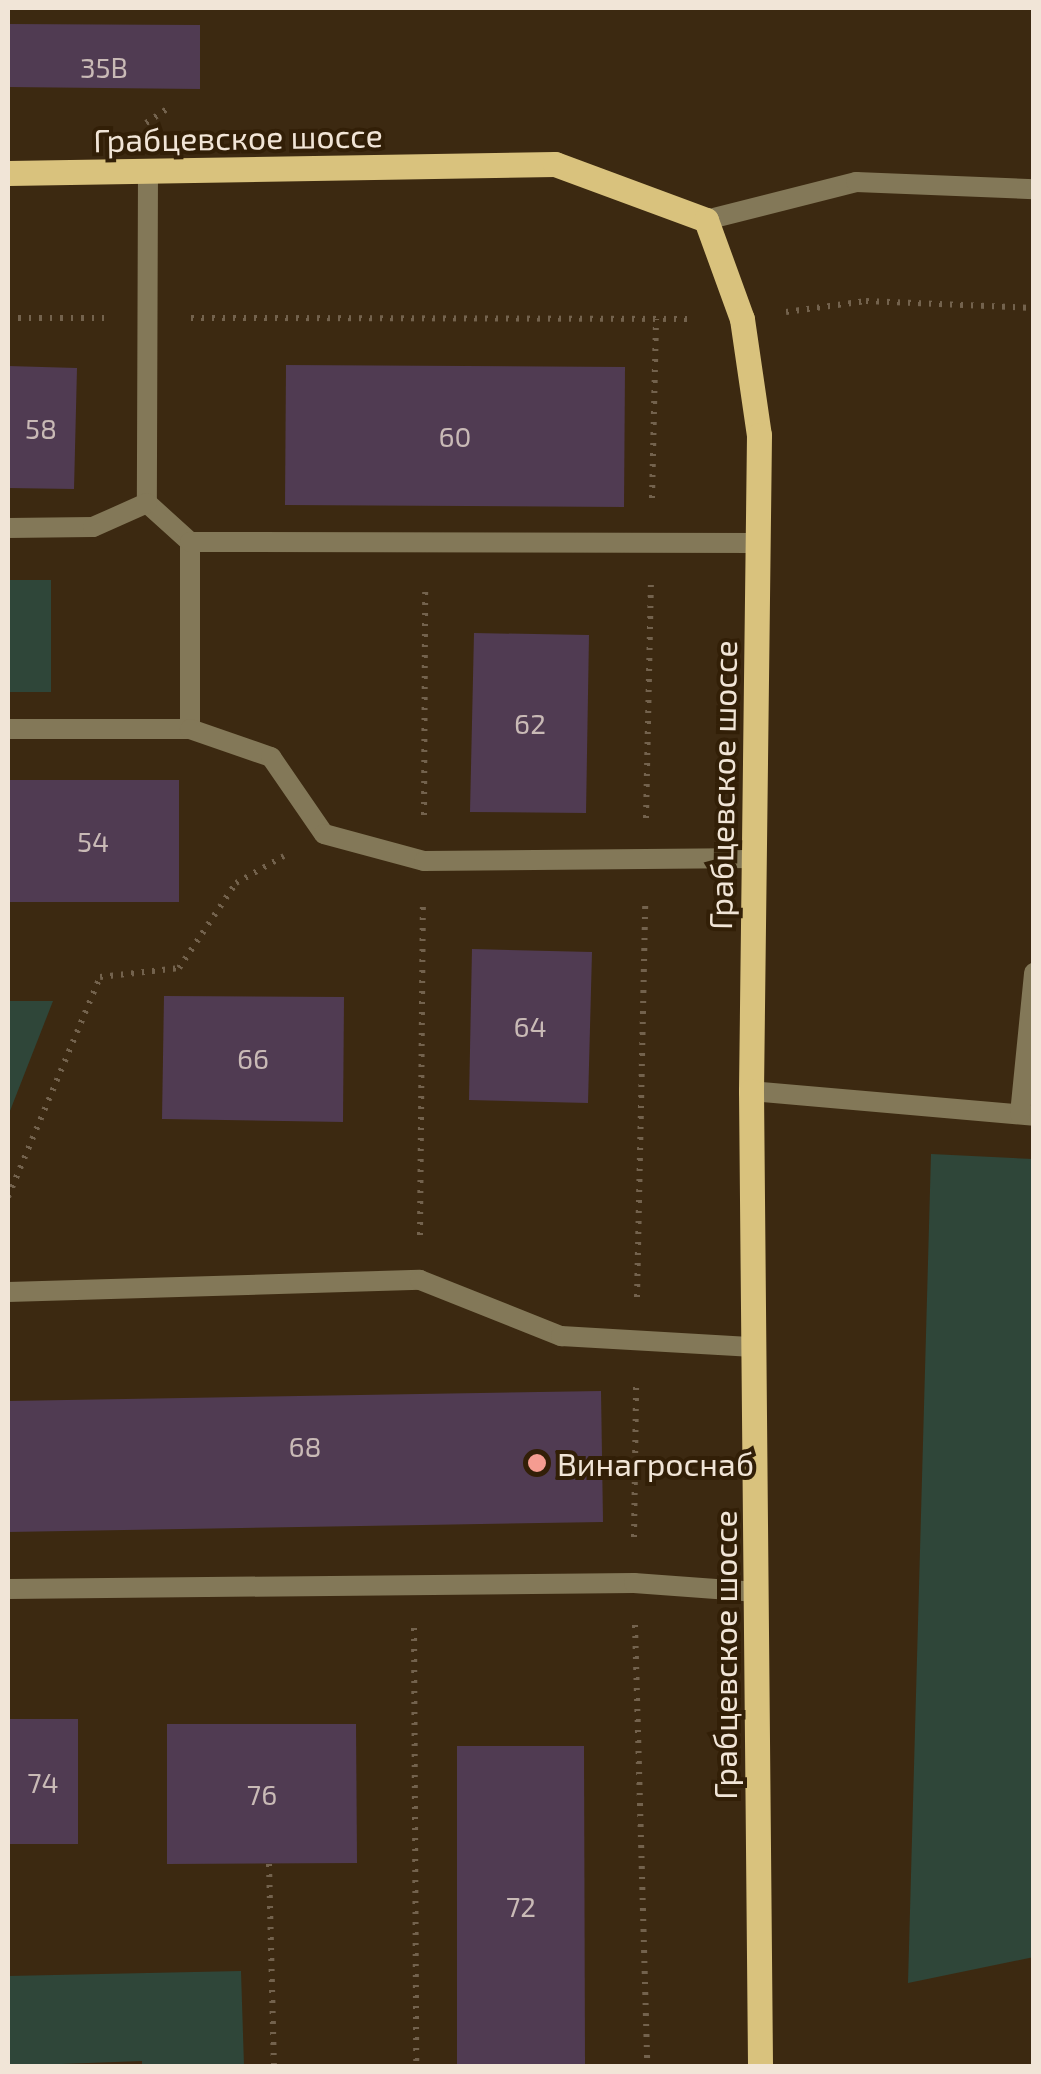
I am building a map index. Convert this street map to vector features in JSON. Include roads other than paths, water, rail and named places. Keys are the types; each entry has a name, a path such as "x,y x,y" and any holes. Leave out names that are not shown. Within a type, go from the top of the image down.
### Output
{"main road":[{"name":"Грабцевское шоссе","path":"8,174 555,164 706,220 742,318 759,435 751,1091 760,2066"}],"street":[{"path":"148,171 146,503 190,542 757,543"},
{"path":"706,220 856,182 1034,189"},
{"path":"8,528 93,527 146,503"},
{"path":"190,542 190,728"},
{"path":"8,729 190,728 271,757 324,834 424,861 646,864 754,858"},
{"path":"751,1091 1027,1115 1034,973"},
{"path":"8,1292 420,1280 560,1336 754,1347"},
{"path":"8,1589 634,1583 757,1592"}],"place":[{"name":"Винагроснаб","path":"537,1463"}]}
